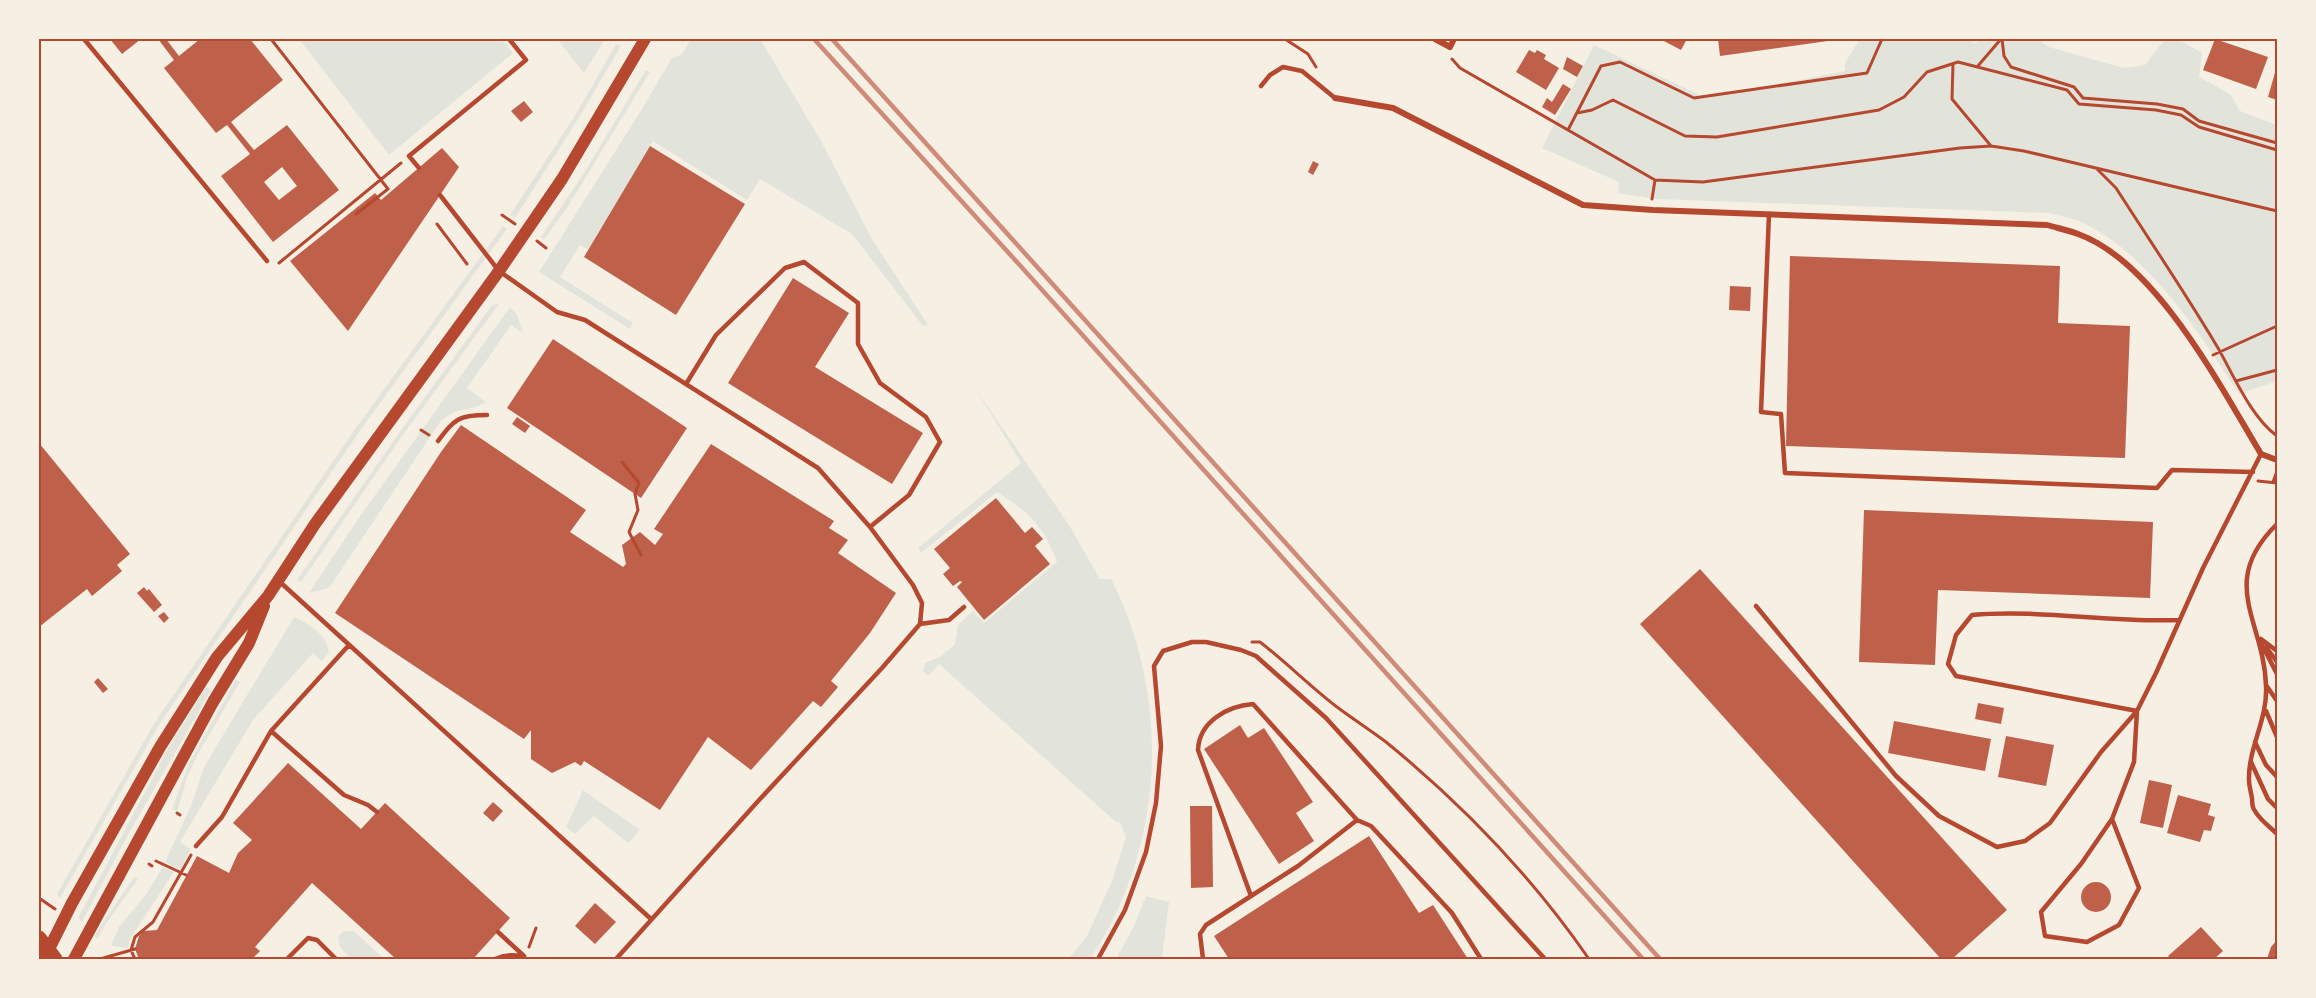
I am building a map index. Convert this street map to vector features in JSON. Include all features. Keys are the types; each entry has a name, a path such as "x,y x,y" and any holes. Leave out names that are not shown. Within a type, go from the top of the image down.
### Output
{"main road":[{"path":"47,952 160,747 228,642 268,596 315,524 499,271 562,179 645,39"},
{"path":"74,959 213,702 249,643 268,596"}],"street":[{"path":"1435,39 1450,47 1454,39"},
{"path":"1335,98 1393,108 1583,205 1653,210 2046,225 2079,234 2113,254 2152,289 2193,342 2261,454 2277,460"}],"lane":[{"path":"84,39 267,261"},
{"path":"419,168 409,156 526,60 509,39"},
{"path":"1261,86 1270,75 1283,68 1302,71 1335,98"},
{"path":"440,195 499,271 557,312 585,320 818,468 870,527 913,585 922,603 920,624 616,959"},
{"path":"1769,214 1761,412 1781,414 1785,473 2157,488 2172,470 2253,472"},
{"path":"686,384 716,335 785,268 804,262 858,303 858,344 880,383 926,417 940,442 909,495 870,527"},
{"path":"438,441 455,420 487,414"},
{"path":"1756,606 1896,776 1939,816 1997,847 2025,841 2050,823 2101,752 2137,711 2203,568 2261,454"},
{"path":"2277,524 2265,536 2252,559 2245,586 2250,615 2277,674"},
{"path":"279,580 651,919"},
{"path":"920,624 949,620 963,608"},
{"path":"2137,711 1956,676 1948,664 1956,635 1972,615 1998,613 2150,622 2180,620"},
{"path":"2259,638 2276,651"},
{"path":"2259,638 2277,662"},
{"path":"2259,638 2266,685 2266,711 2255,742 2248,779 2253,810 2277,834"},
{"path":"1098,959 1125,910 1146,852 1156,803 1161,746 1154,666 1158,657 1167,650 1192,642 1206,642 1241,650 1256,657 1326,718 1545,959"},
{"path":"196,846 222,817 271,731 349,645"},
{"path":"2266,685 2277,701"},
{"path":"1251,896 1198,750 1198,738 1204,727 1222,713 1241,705 1253,704 1357,820 1371,826 1452,913 1481,959"},
{"path":"2112,819 2139,888 2119,925 2087,942 2046,936 2041,912 2081,864 2112,819 2134,762 2137,711"},
{"path":"2266,711 2277,737"},
{"path":"271,731 344,795 368,805 377,812"},
{"path":"2255,742 2266,765 2277,777"},
{"path":"2252,762 2268,799 2277,808"},
{"path":"1203,959 1200,934 1206,925 1298,867 1357,820"},
{"path":"498,932 525,958"},
{"path":"289,958 308,938 317,940 336,959"},
{"path":"495,959 504,955 525,958"}],"path":[{"path":"271,39 388,189 356,214"},
{"path":"1568,130 1600,66 1620,63 1694,98 1867,73 1882,39"},
{"path":"1977,67 2002,39"},
{"path":"2002,39 2004,56 2011,67 2074,87 2083,98 2157,104 2183,109 2199,121 2277,143"},
{"path":"1450,47 1449,55 1460,68 1656,180 1703,182 1960,148 1991,146 2096,167 2277,211"},
{"path":"1577,112 1592,110 1614,100 1685,136 1717,137 1879,110 1904,97 1928,72 1958,63 2067,90 2079,104 2156,110 2181,115 2199,127 2277,150"},
{"path":"1953,64 1952,99 1991,146"},
{"path":"267,261 274,267 409,156"},
{"path":"2096,167 2116,188 2220,351 2236,381 2262,421 2277,436"},
{"path":"1653,210 1652,197 1656,180"},
{"path":"437,224 467,264"},
{"path":"2220,351 2277,326"},
{"path":"2236,381 2277,370"},
{"path":"622,462 639,483 635,494 638,510 629,532 641,555"},
{"path":"2248,480 2275,483 2277,471"},
{"path":"1241,650 1255,640 1260,642 1338,708 1384,741 1417,769 1516,867 1589,959"},
{"path":"135,959 133,949 135,937 153,922 196,846"},
{"path":"156,861 186,875"},
{"path":"39,898 45,901"},
{"path":"525,958 536,928"},
{"path":"100,959 133,949"}],"shaded area":[{"path":"299,39 502,39 513,53 389,155"},
{"path":"557,39 605,39 584,73"},
{"path":"691,39 760,39 820,139 872,239 928,325 923,326 852,234 760,179 747,200 653,141 588,250 580,245 560,277 633,323 630,329 539,272 671,59 682,54"},
{"path":"1860,39 1966,39 1976,44 1979,39 2038,39 2049,47 2124,68 2145,65 2165,39 2178,39 2202,53 2199,77 2230,94 2240,111 2277,124 2277,381 2239,394 2190,322 2152,276 2131,255 2108,238 2072,219 2049,213 1656,199 1618,193 1619,182 1542,148 1594,45 1706,98 1845,71 1845,63"},
{"path":"616,44 621,46 580,116 515,218 510,215 576,114"},
{"path":"646,70 650,72 567,208 544,240 541,237 586,170"},
{"path":"503,226 507,229 359,432 159,725 60,898 57,894 155,722 355,429"},
{"path":"499,304 402,436 301,582 297,580 399,433 492,305"},
{"path":"510,307 517,315 523,333 511,325 467,388 486,402 453,413 440,422 329,588 309,593 358,519"},
{"path":"975,388 1069,525 1100,579 1111,579 1131,625 1144,673 1151,722 1152,772 1146,821 1134,870 1115,916 1090,959 1068,959 1087,936 1112,881 1126,837 1120,822 1117,823 939,664 928,676 923,671 925,663 940,657 955,644 958,625 973,611 984,623 1057,562 1041,529 1027,514 997,492 921,553 918,548 1021,463"},
{"path":"294,617 321,635 329,652 322,661 313,653 253,720 180,842 191,849 180,870 165,862 191,806 204,767"},
{"path":"236,680 240,682 187,777 177,812 172,809 189,763"},
{"path":"206,687 211,690 128,835 82,922 78,918 169,747"},
{"path":"583,790 640,830 628,843 594,816 575,834 566,827"},
{"path":"163,867 174,872 130,939 128,948 111,946 119,927 145,896"},
{"path":"134,877 138,879 97,939 94,936"},
{"path":"1146,896 1169,902 1162,959 1116,959 1133,928"},
{"path":"344,931 354,931 384,959 351,959 340,947 338,937"}],"building":[{"path":"110,39 141,39 122,54"},
{"path":"158,39 166,39 179,56 200,39 250,39 283,80 231,122 254,150 287,125 339,190 273,242 221,176 250,154 227,125 216,133 164,68 174,60","holes":["282,167 297,186 279,200 264,182"]},
{"path":"1660,39 1687,39 1681,50"},
{"path":"1718,39 1834,39 1835,40 1720,56"},
{"path":"2215,39 2268,57 2256,89 2203,70"},
{"path":"1529,50 1535,53 1537,50 1546,55 1544,59 1559,68 1546,90 1516,72"},
{"path":"1567,57 1583,66 1577,77 1563,69"},
{"path":"2277,69 2277,100 2268,97"},
{"path":"1563,84 1571,89 1555,115 1542,107 1547,98 1552,102"},
{"path":"524,101 533,112 521,122 511,111"},
{"path":"650,146 745,204 676,315 584,257"},
{"path":"442,148 459,167 348,331 290,261 375,193 381,200"},
{"path":"1313,161 1319,164 1313,175 1308,172"},
{"path":"1790,256 2060,266 2058,323 2130,326 2125,458 1786,446"},
{"path":"793,278 849,313 815,367 923,433 892,484 728,383"},
{"path":"1730,286 1751,287 1750,311 1729,310"},
{"path":"553,339 687,428 641,498 507,408"},
{"path":"517,417 530,426 525,433 512,424"},
{"path":"461,425 586,510 570,532 623,567 626,564 622,545 640,532 655,545 663,534 654,529 711,444 834,521 829,528 848,540 838,553 896,593 870,633 831,681 838,687 821,707 813,701 751,770 708,737 660,810 584,761 581,766 575,762 552,773 531,759 531,730 524,739 335,613"},
{"path":"39,443 130,554 117,565 122,571 92,596 87,589 39,627"},
{"path":"996,498 1025,533 1032,527 1043,539 1035,546 1050,564 984,620 957,587 962,582 953,586 943,574 950,568 934,549"},
{"path":"1864,510 2153,522 2150,598 1938,590 1935,665 1859,662"},
{"path":"1700,569 2007,910 1952,959 1941,959 1640,624"},
{"path":"144,587 147,591 149,589 162,605 154,612 137,593"},
{"path":"164,612 169,618 164,623 158,616"},
{"path":"98,678 108,689 103,693 94,682"},
{"path":"1978,703 2004,708 2001,724 1975,719"},
{"path":"1894,721 1991,739 1985,771 1888,753"},
{"path":"1240,725 1248,738 1264,728 1313,802 1296,813 1314,841 1279,864 1204,749"},
{"path":"2006,736 2054,745 2046,786 1998,777"},
{"path":"288,763 361,829 385,803 510,918 473,959 396,959 312,883 255,947 260,951 252,959 139,959 135,949 139,936 144,931 157,930 197,856 229,873 238,853 252,840 233,823"},
{"path":"2149,780 2172,785 2163,828 2140,823"},
{"path":"2178,795 2211,804 2208,815 2215,817 2211,831 2204,830 2200,842 2167,833"},
{"path":"493,802 503,811 493,822 483,813"},
{"path":"1190,806 1212,806 1213,887 1191,888"},
{"path":"1369,836 1419,913 1433,905 1468,959 1229,959 1214,936"},
{"path":"2096,882 2106,887 2111,897 2106,907 2096,912 2086,907 2081,897 2086,887"},
{"path":"595,903 616,922 595,944 575,926"},
{"path":"2201,927 2223,951 2214,959 2171,959 2168,956"},
{"path":"2277,940 2277,959 2267,959 2271,947"}],"railway":[{"path":"814,39 1643,959"},
{"path":"832,39 1660,959"}]}
